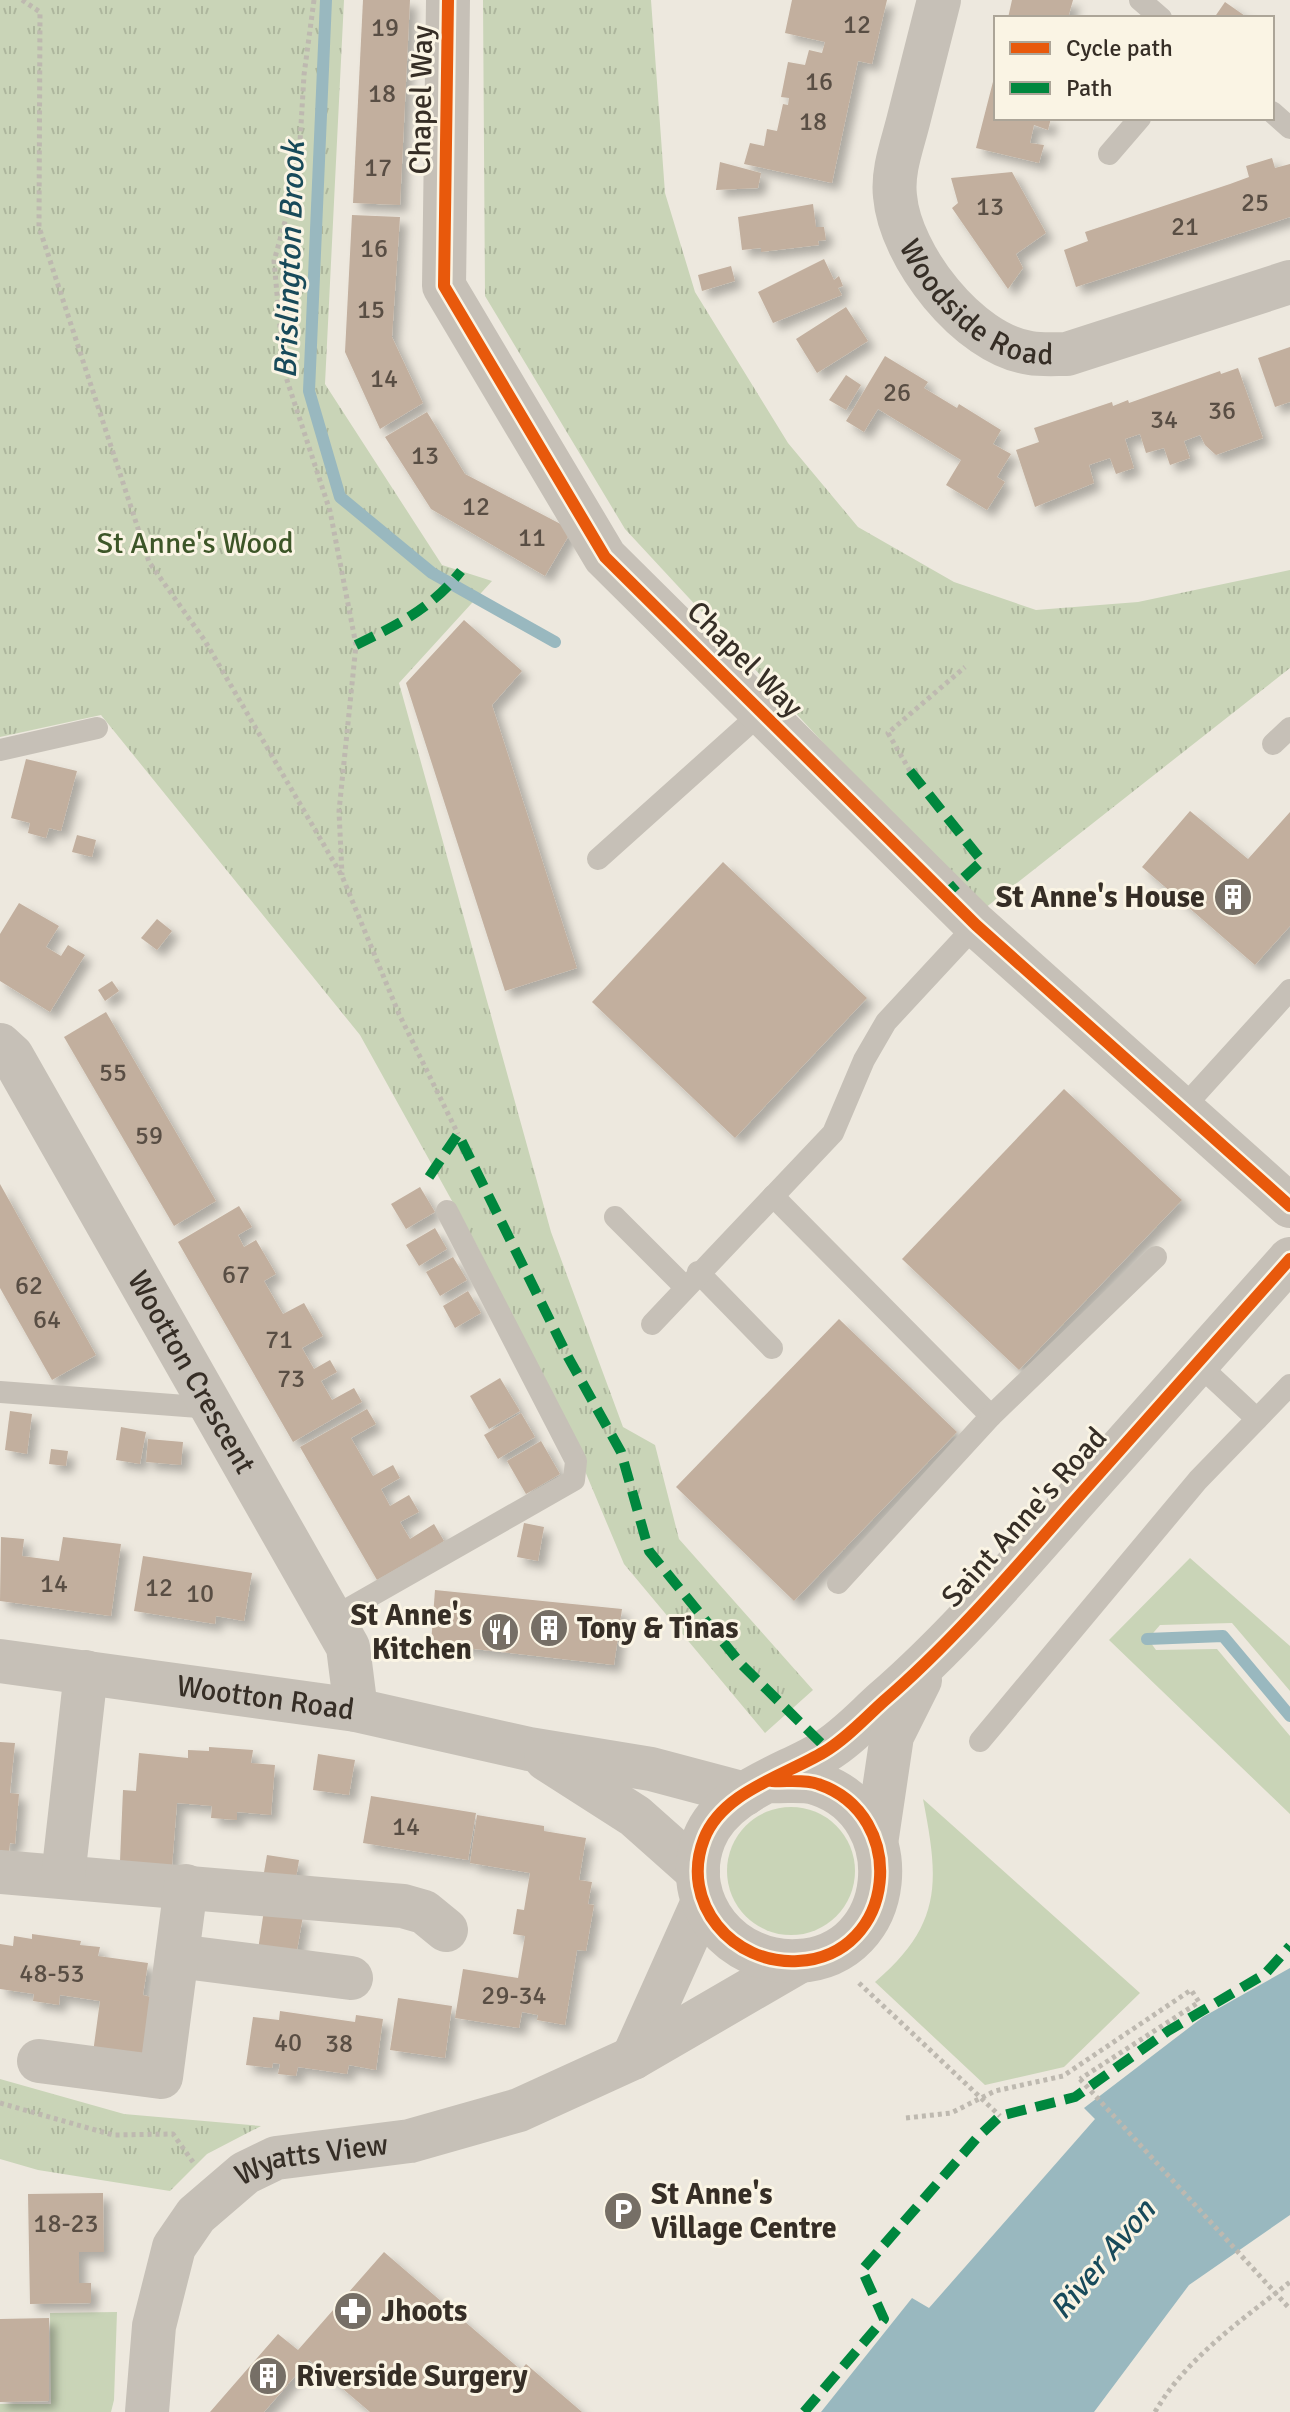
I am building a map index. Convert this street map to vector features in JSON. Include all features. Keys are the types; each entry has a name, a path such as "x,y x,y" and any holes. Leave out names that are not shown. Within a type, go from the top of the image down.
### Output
{"street":[{"name":"Chapel Way","path":"448,0 444,286 605,557 976,925 1290,1206"},
{"name":"Woodside Road","path":"939,0 897,166 895,196 907,243 928,279 961,314 991,337 1028,353 1067,354 1290,282"},
{"name":"Wootton Crescent","path":"0,1045 12,1056 348,1647 356,1710"},
{"name":"Saint Anne's Road","path":"758,1788 828,1750 930,1661 1290,1259"},
{"name":"Wootton Road","path":"0,1661 356,1710 529,1749 758,1788"},
{"name":"Saint Anne's Road","path":"877,1837 892,1736 930,1661"},
{"path":"63,1877 86,1672"},
{"name":"Wootton Road","path":"529,1749 635,1816 700,1888"},
{"path":"633,2058 700,1888 704,1840 720,1813 758,1788 816,1783 845,1797 877,1837 880,1888 873,1911 854,1936 815,1958 768,1959 741,1949 717,1928 700,1888"},
{"path":"0,1872 403,1906 424,1912 446,1930"},
{"path":"39,2061 161,2077 186,1886"},
{"path":"177,1956 351,1978"},
{"name":"Wyatts View","path":"147,2412 154,2326 174,2247 196,2215 245,2173 276,2158 424,2137 519,2110 633,2058 815,1958"}],"lane":[{"path":"1140,0 1159,16"},
{"path":"1274,114 1290,128"},
{"path":"1109,154 1138,120"},
{"path":"598,859 762,712"},
{"path":"0,750 97,728"},
{"path":"652,1324 833,1133 864,1060 886,1022 976,925"},
{"path":"1182,1109 1290,990"},
{"path":"773,1196 991,1416"},
{"path":"332,1618 574,1480 576,1461 447,1211"},
{"path":"615,1217 772,1348"},
{"path":"838,1583 991,1416 1156,1257"},
{"path":"1197,1363 1257,1419"},
{"path":"980,1741 1198,1480 1290,1385"},
{"path":"0,1392 212,1408"}],"path":[{"path":"22,0 40,12 39,227 149,562 205,641 342,876 399,1014 458,1134"},
{"path":"314,0 304,75 298,175 274,261 284,371 330,511 356,645 339,811 342,876"},
{"path":"910,771 888,733 965,667"},
{"path":"815,1958 1000,2116"},
{"path":"906,2118 951,2113 995,2091 1063,2076 1191,1990 1199,2002 1080,2079 1290,2309"},
{"path":"0,2103 113,2135 173,2134 218,2195"},
{"path":"1155,2412 1166,2393 1220,2337 1290,2282"}],"green space":[{"name":"St Anne's Wood","path":"0,0 344,0 325,384 442,565 492,581 399,683 551,1232 623,1427 655,1445 679,1539 813,1690 765,1733 624,1564 582,1464 477,1246 360,1035 101,715 0,737"},
{"path":"483,0 651,0 665,193 695,292 788,443 858,527 954,582 1036,610 1138,602 1290,570 1290,668 980,912 625,529 485,296"},
{"path":"1190,1558 1290,1646 1290,1691 1232,1623 1160,1625 1148,1639 1156,1650 1217,1649 1290,1736 1290,1814 1109,1640"},
{"path":"923,1799 1140,1993 1064,2067 985,2085 875,1982 913,1940 930,1900 932,1854"},
{"path":"791,1807 816,1811 837,1825 851,1846 855,1871 851,1896 837,1917 816,1931 791,1935 766,1931 745,1917 731,1896 727,1871 731,1846 745,1825 766,1811"},
{"path":"0,2079 124,2114 261,2126 207,2154 170,2191 38,2170 0,2159"},
{"path":"117,2312 111,2412 0,2412 0,2404 51,2404 50,2313"}],"water":[{"name":"River Avon","path":"1290,1968 1290,2215 1189,2285 1094,2412 821,2412 912,2298 929,2308 1095,2119 1084,2108 1203,2017"}],"building":[{"path":"363,0 410,0 400,205 353,203"},
{"path":"792,0 887,0 872,64 858,61 832,183 744,164 750,143 764,146 767,129 777,131 783,104 788,105 789,98 781,97 788,62 805,65 809,50 822,53 825,42 785,33"},
{"path":"1012,0 1073,0 1069,16 1008,16"},
{"path":"1225,2 1245,16 1215,16"},
{"path":"994,78 994,120 1050,120 1048,130 1034,125 1030,143 1044,145 1039,163 976,148"},
{"path":"1272,158 1275,168 1290,164 1290,217 1076,287 1064,250 1088,241 1085,232 1249,177 1246,166"},
{"path":"720,162 761,173 758,188 716,190"},
{"path":"1012,172 1046,233 1016,254 1023,268 1008,289 952,208 958,203 951,178"},
{"path":"813,204 816,227 824,227 826,240 818,241 819,245 761,252 761,248 742,250 738,217"},
{"path":"352,215 400,217 392,337 423,403 380,429 345,352"},
{"path":"824,259 834,280 839,276 843,286 838,288 842,295 773,323 758,292"},
{"path":"731,266 735,281 702,291 698,275"},
{"path":"846,307 868,341 817,373 796,339"},
{"path":"1290,347 1290,402 1275,407 1258,358"},
{"path":"885,356 928,382 924,388 957,408 959,404 1001,430 993,444 1011,454 997,477 1005,482 987,510 946,485 961,460 878,409 864,432 846,421"},
{"path":"1238,368 1263,438 1216,455 1200,435 1184,441 1190,458 1170,465 1164,448 1146,453 1140,434 1125,439 1134,468 1116,474 1110,458 1089,465 1094,483 1035,507 1016,450 1039,442 1034,428 1112,402 1113,406 1128,400 1129,403 1220,371 1221,374"},
{"path":"846,375 861,385 846,410 829,400"},
{"path":"427,412 465,474 572,530 545,576 431,509 385,437"},
{"path":"464,620 522,671 492,705 577,968 505,991 406,683"},
{"path":"26,759 77,771 61,831 49,828 46,838 28,833 30,823 11,818"},
{"name":"St Anne's House","path":"1190,811 1248,859 1290,812 1290,926 1255,965 1142,867"},
{"path":"77,835 96,840 92,857 72,852"},
{"path":"723,862 867,998 735,1138 592,1002"},
{"path":"19,903 59,926 46,947 61,956 68,945 85,955 50,1012 0,981 0,934"},
{"path":"157,919 172,931 157,950 141,938"},
{"path":"112,981 119,991 105,1001 98,990"},
{"path":"106,1012 216,1201 174,1226 64,1037"},
{"path":"1064,1089 1182,1200 1019,1370 902,1259"},
{"path":"0,1184 96,1355 52,1380 0,1288"},
{"path":"420,1187 435,1212 406,1229 391,1204"},
{"path":"239,1206 252,1227 238,1235 244,1247 256,1240 276,1274 264,1281 283,1314 304,1303 323,1336 302,1348 314,1369 330,1360 337,1372 321,1381 332,1400 354,1388 362,1402 293,1442 178,1242"},
{"path":"435,1228 447,1249 419,1266 406,1245"},
{"path":"453,1257 467,1280 440,1296 426,1272"},
{"path":"468,1291 481,1313 455,1328 443,1306"},
{"path":"839,1319 957,1432 794,1601 676,1487"},
{"path":"500,1378 520,1411 489,1429 470,1396"},
{"path":"367,1409 376,1424 351,1438 373,1476 393,1465 400,1478 381,1489 390,1506 409,1495 419,1512 400,1522 410,1539 434,1524 444,1541 377,1580 300,1447"},
{"path":"10,1411 32,1414 27,1454 5,1450"},
{"path":"521,1413 535,1437 498,1459 484,1435"},
{"path":"121,1427 146,1432 140,1464 116,1460"},
{"path":"148,1439 183,1442 181,1465 146,1462"},
{"path":"541,1441 560,1474 526,1494 507,1461"},
{"path":"51,1449 68,1451 66,1466 49,1464"},
{"path":"524,1523 544,1527 538,1561 517,1557"},
{"path":"1,1537 24,1539 22,1556 59,1561 63,1537 121,1544 111,1616 0,1601"},
{"path":"143,1556 252,1573 244,1621 216,1616 215,1624 134,1611"},
{"path":"435,1590 622,1609 614,1665 431,1644"},
{"path":"0,1742 15,1743 10,1793 19,1794 15,1844 10,1843 9,1852 0,1851"},
{"path":"209,1747 253,1750 251,1763 275,1765 271,1815 237,1812 237,1820 211,1818 212,1806 177,1803 172,1866 120,1861 123,1790 136,1791 139,1753 188,1758 188,1750 209,1751"},
{"path":"318,1754 355,1760 349,1795 313,1790"},
{"path":"371,1796 476,1813 468,1860 363,1843"},
{"path":"477,1815 544,1826 544,1831 586,1838 579,1880 592,1882 588,1904 594,1905 586,1951 577,1950 565,2025 537,2020 538,2015 522,2012 519,2028 455,2018 463,1969 518,1978 525,1936 513,1934 517,1909 524,1910 530,1873 470,1863"},
{"path":"267,1855 299,1860 294,1890 262,1884"},
{"path":"264,1910 303,1916 296,1956 258,1950"},
{"path":"32,1934 100,1947 98,1956 148,1963 143,1995 151,1997 141,2066 92,2060 100,2001 60,1995 59,2005 33,2001 34,1994 0,1989 0,1944 13,1946 14,1936 32,1939"},
{"path":"398,1998 452,2006 445,2058 390,2050"},
{"path":"280,2011 355,2022 356,2015 383,2019 376,2070 349,2065 347,2074 298,2067 296,2076 278,2074 280,2064 273,2063 272,2068 246,2065 253,2017 279,2020"},
{"path":"103,2193 104,2252 79,2252 79,2283 91,2283 91,2303 30,2304 28,2194"},
{"path":"384,2252 521,2370 526,2364 582,2412 370,2412 309,2360 264,2412 210,2412 278,2334 298,2350"},
{"path":"49,2318 49,2401 0,2402 0,2319"}],"waterway":[{"name":"Brislington Brook","path":"326,0 309,391 340,497 432,573 555,642"},
{"name":"Brislington Brook","path":"1147,1639 1223,1636 1290,1716"}],"marked path":[{"path":"356,645 400,623 426,605 461,571"},
{"path":"910,771 982,861 946,894"},
{"path":"429,1177 458,1134 568,1357 621,1452 649,1551 742,1665 828,1750"},
{"path":"804,2412 884,2319 862,2270 976,2139 1000,2116 1075,2097 1168,2031 1265,1974 1290,1946"}],"cycle path":[{"path":"448,0 444,286 605,557 976,925 1290,1206"},
{"path":"772,1781 813,1782 848,1800 868,1824 878,1852 880,1882 872,1911 856,1936 831,1953 798,1961 774,1960 752,1953 717,1926 699,1886 698,1863 704,1839 713,1823 739,1797 840,1741 933,1655 1003,1581 1290,1259"}],"place":[{"name":"St Anne's House","path":"1233,897"},
{"name":"Tony & Tinas","path":"549,1628"},
{"name":"St Anne's Kitchen","path":"500,1632"},
{"name":"St Anne's Village Centre","path":"623,2211"},
{"name":"Jhoots","path":"353,2311"},
{"name":"Riverside Surgery","path":"268,2376"}]}
